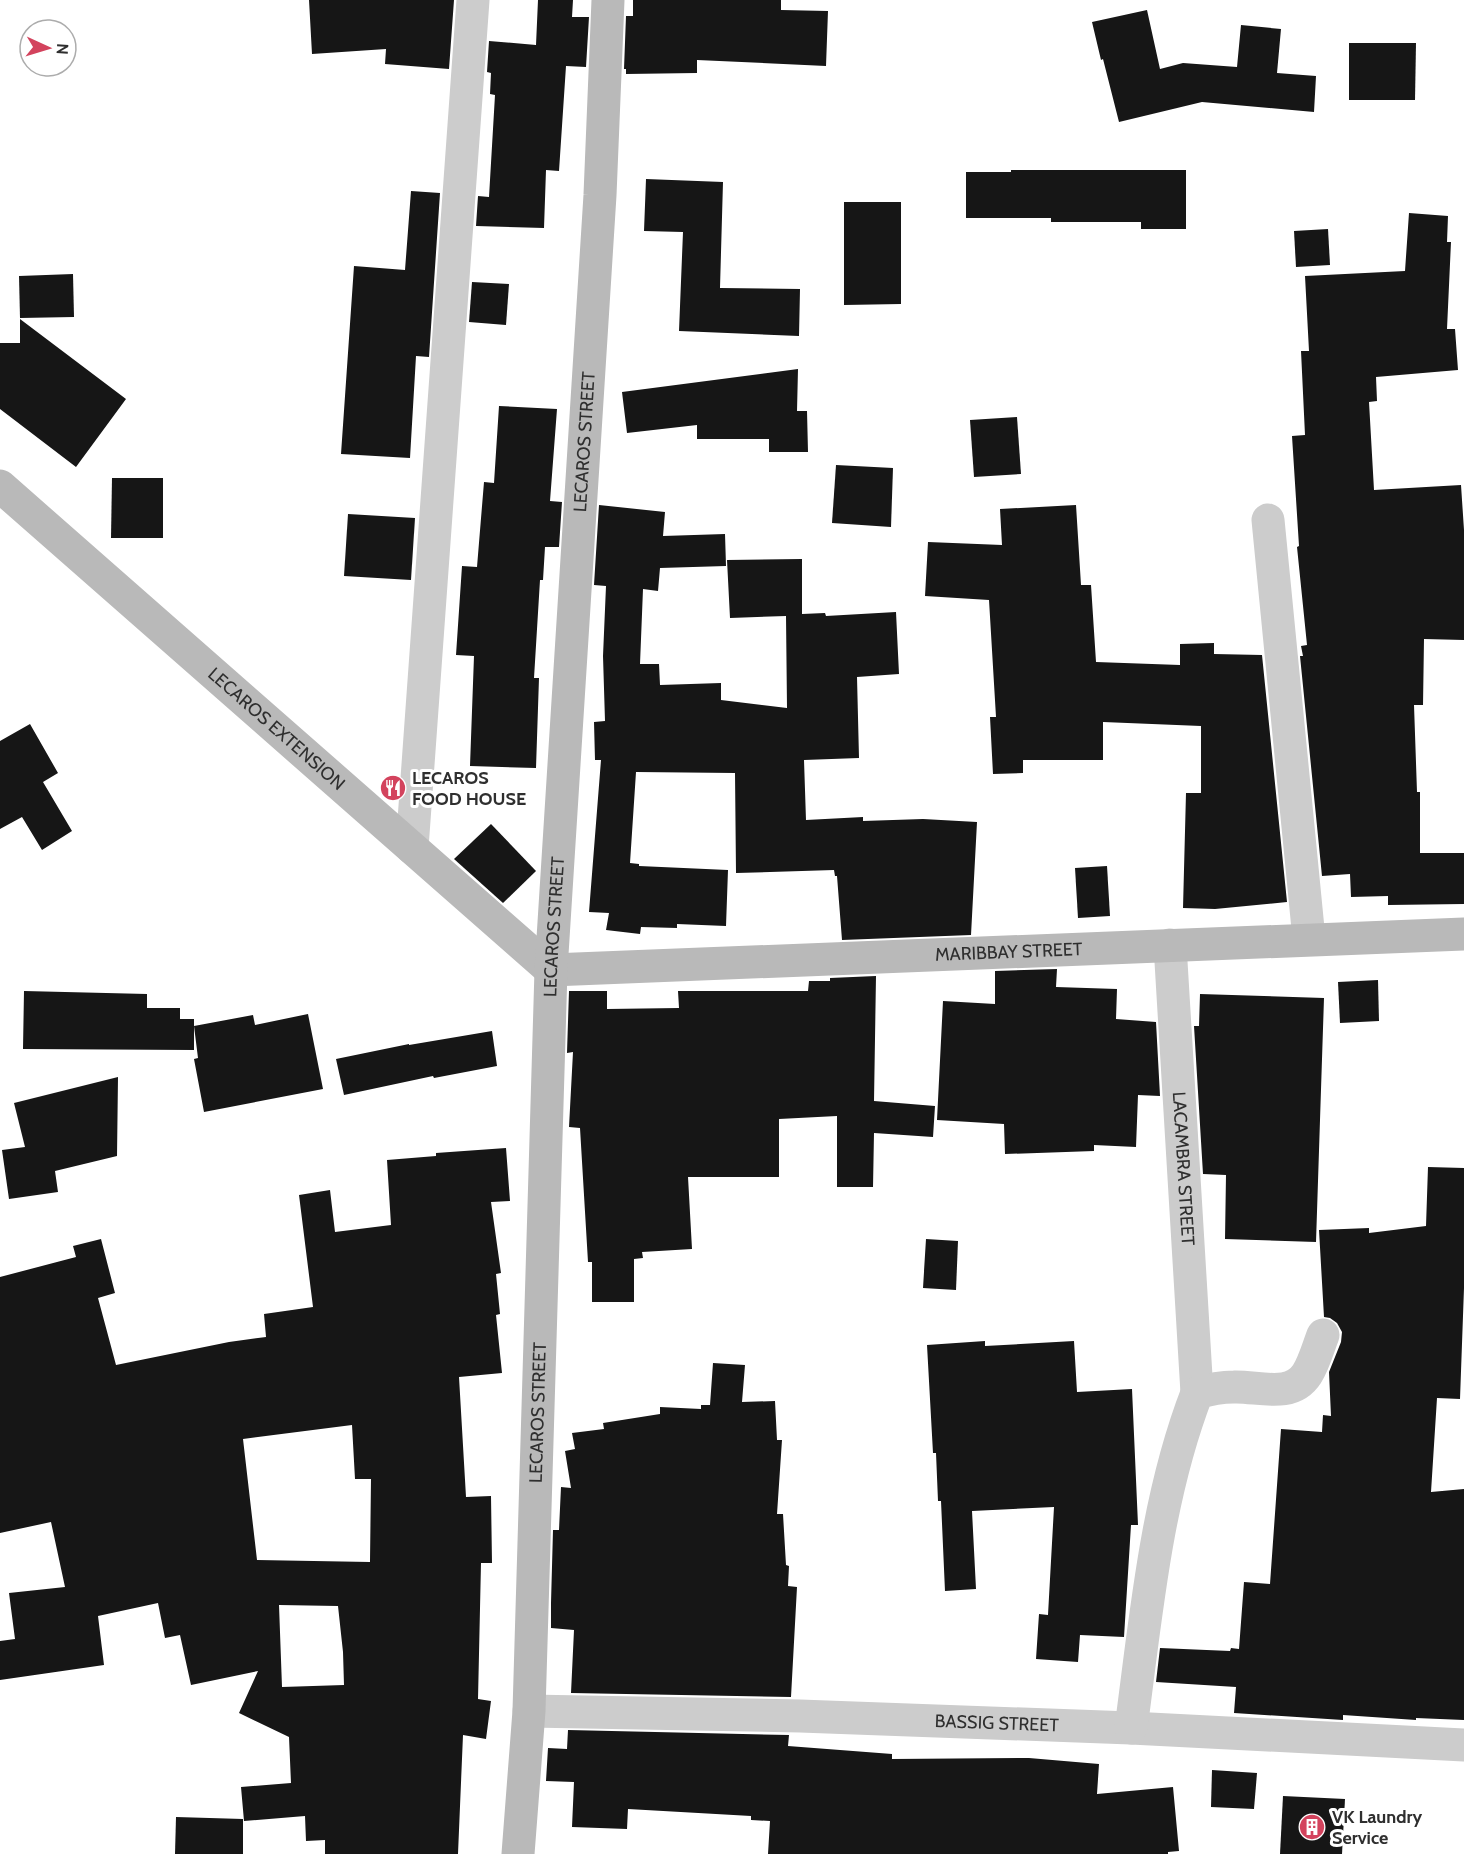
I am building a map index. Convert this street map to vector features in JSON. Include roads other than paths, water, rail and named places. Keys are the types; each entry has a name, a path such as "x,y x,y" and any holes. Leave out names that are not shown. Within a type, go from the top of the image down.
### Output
{"street":[{"path":"412,848 473,0"},
{"name":"LECAROS STREET","path":"518,1854 529,1711 551,970 600,195 608,0"},
{"name":"LECAROS EXTENSION","path":"0,486 551,970"},
{"path":"1268,520 1309,939"},
{"name":"MARIBBAY STREET","path":"551,970 1464,934"},
{"name":"LACAMBRA STREET","path":"1131,1728 1150,1587 1170,1476 1181,1434 1197,1393 1170,945"},
{"path":"1197,1393 1214,1388 1277,1390 1295,1387 1307,1374 1323,1335"},
{"name":"BASSIG STREET","path":"529,1711 800,1716 1131,1728 1464,1745"}],"place":[{"name":"LECAROS FOOD HOUSE","path":"393,788"},
{"name":"VK Laundry Service","path":"1312,1827"}]}
